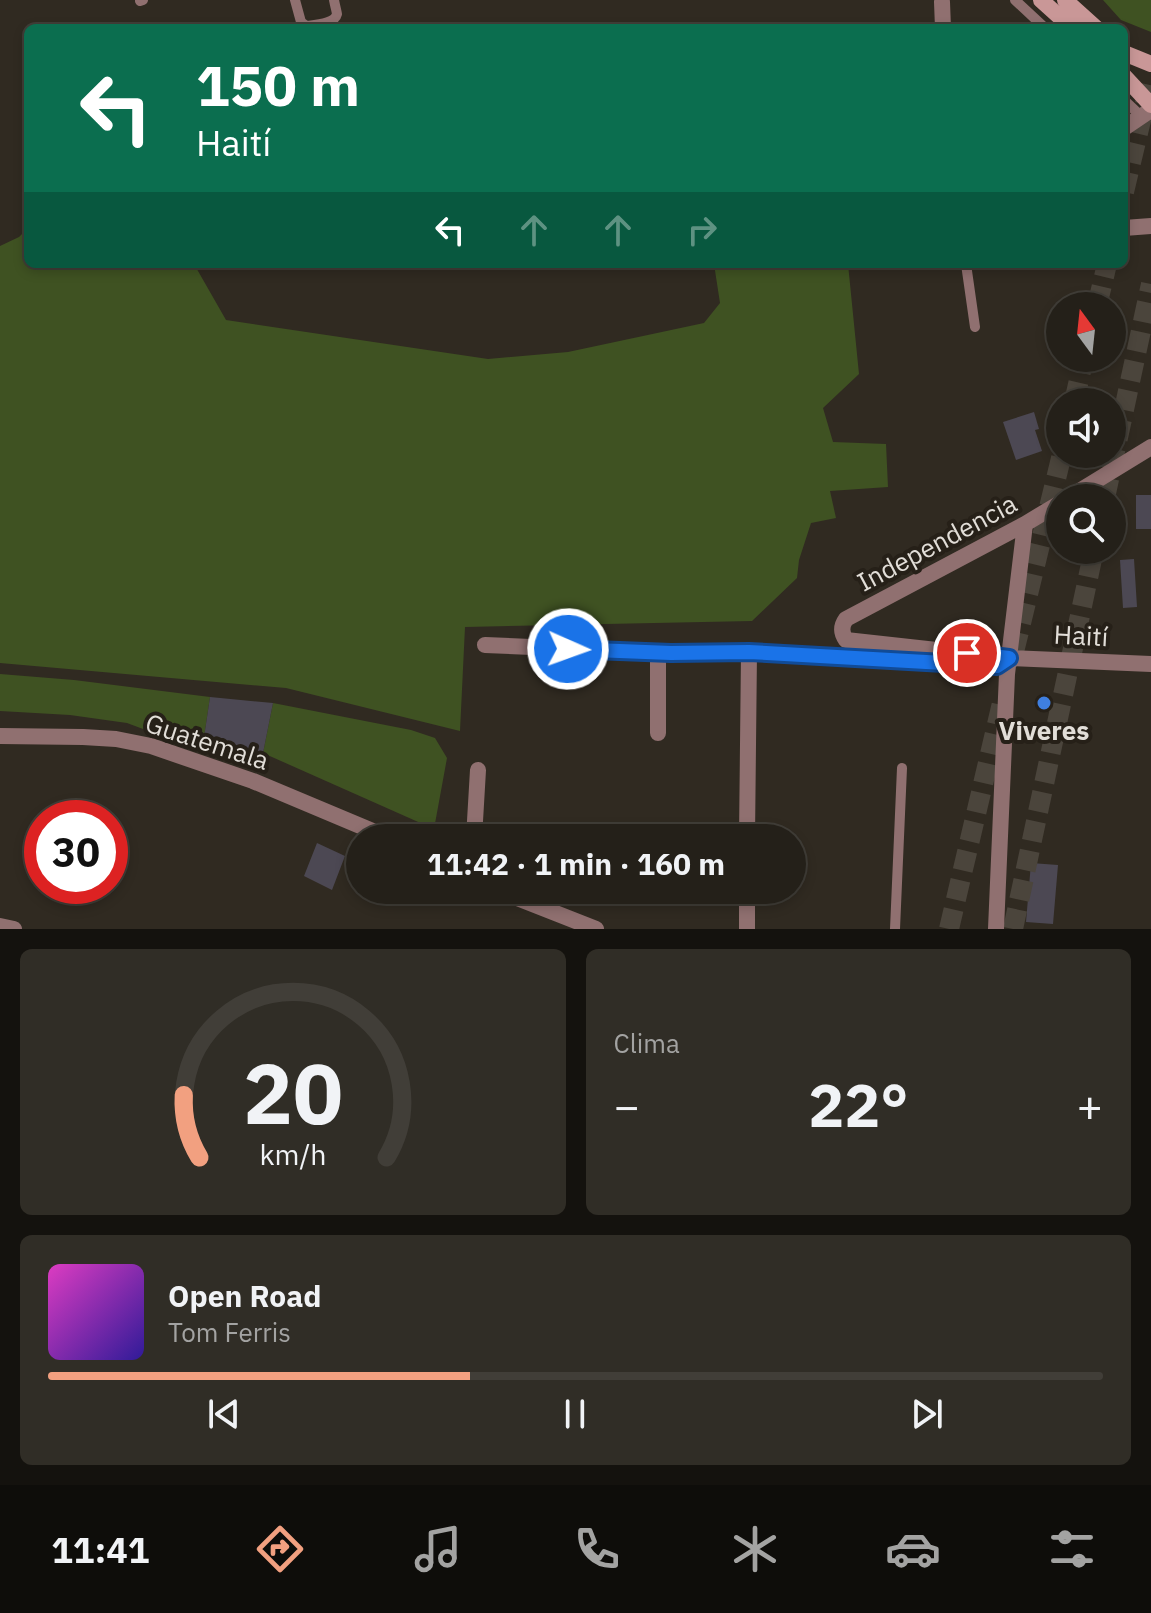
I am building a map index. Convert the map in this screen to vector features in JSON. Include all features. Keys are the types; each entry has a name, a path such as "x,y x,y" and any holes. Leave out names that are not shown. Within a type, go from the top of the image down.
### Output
{"street":[{"path":"1041,0 1068,24"},
{"path":"1065,0 1092,24"},
{"path":"942,2 943,24"},
{"path":"1128,55 1151,64"},
{"path":"1128,82 1148,111 1128,125"},
{"path":"1128,228 1151,226"},
{"path":"1091,484 1151,447"},
{"name":"Independencia","path":"842,629 846,619 1046,511"},
{"path":"996,929 1009,658 1025,524"},
{"name":"Haití","path":"842,629 846,640 1009,658 1151,664"},
{"name":"Haití","path":"485,645 658,653 749,652 997,666 1009,658"},
{"path":"747,824 749,652"},
{"path":"658,653 658,733"},
{"name":"Guatemala","path":"0,736 116,739 151,746 253,781 356,824"},
{"path":"475,824 478,770"},
{"path":"533,904 596,929"},
{"path":"747,904 747,929"},
{"path":"0,926 14,929"}],"lane":[{"path":"295,0 304,24"},
{"path":"316,24 335,18 334,0"},
{"path":"1015,0 1041,24"},
{"path":"1128,102 1148,111"},
{"path":"967,268 975,327"},
{"path":"895,929 902,768"}],"green space":[{"path":"1103,0 1151,0 1151,32 1121,20"},
{"path":"24,232 24,268 196,268 226,320 488,359 568,352 704,323 720,303 715,268 848,268 859,374 823,408 833,442 886,444 888,487 830,491 836,518 811,523 799,560 797,578 752,621 465,627 460,731 286,688 0,663 0,246"},
{"path":"0,674 210,697 202,751 127,723 70,715 0,711"},
{"path":"273,703 411,730 435,738 447,758 435,824 423,824 263,753"}],"building":[{"path":"1034,412 1039,429 1035,430 1042,451 1016,460 1003,422"},
{"path":"1136,495 1151,495 1151,529 1136,529"},
{"path":"1134,559 1137,607 1123,608 1120,564 1126,564 1126,560"},
{"path":"210,697 273,703 263,753 202,751"},
{"path":"317,843 345,856 332,890 304,876"},
{"path":"1031,863 1058,865 1053,924 1026,922"}],"tunnel":[{"path":"1128,175 1151,78"},
{"path":"1100,292 1106,268"},
{"path":"1108,484 1151,284"},
{"path":"1077,388 1081,372"},
{"path":"1014,652 1059,468"},
{"path":"1013,929 1091,564"},
{"path":"949,929 1002,703"}],"place":[{"name":"Viveres","path":"1044,703"}],"route":[{"path":"568,649 749,652 997,666 1009,658 967,653"}]}
